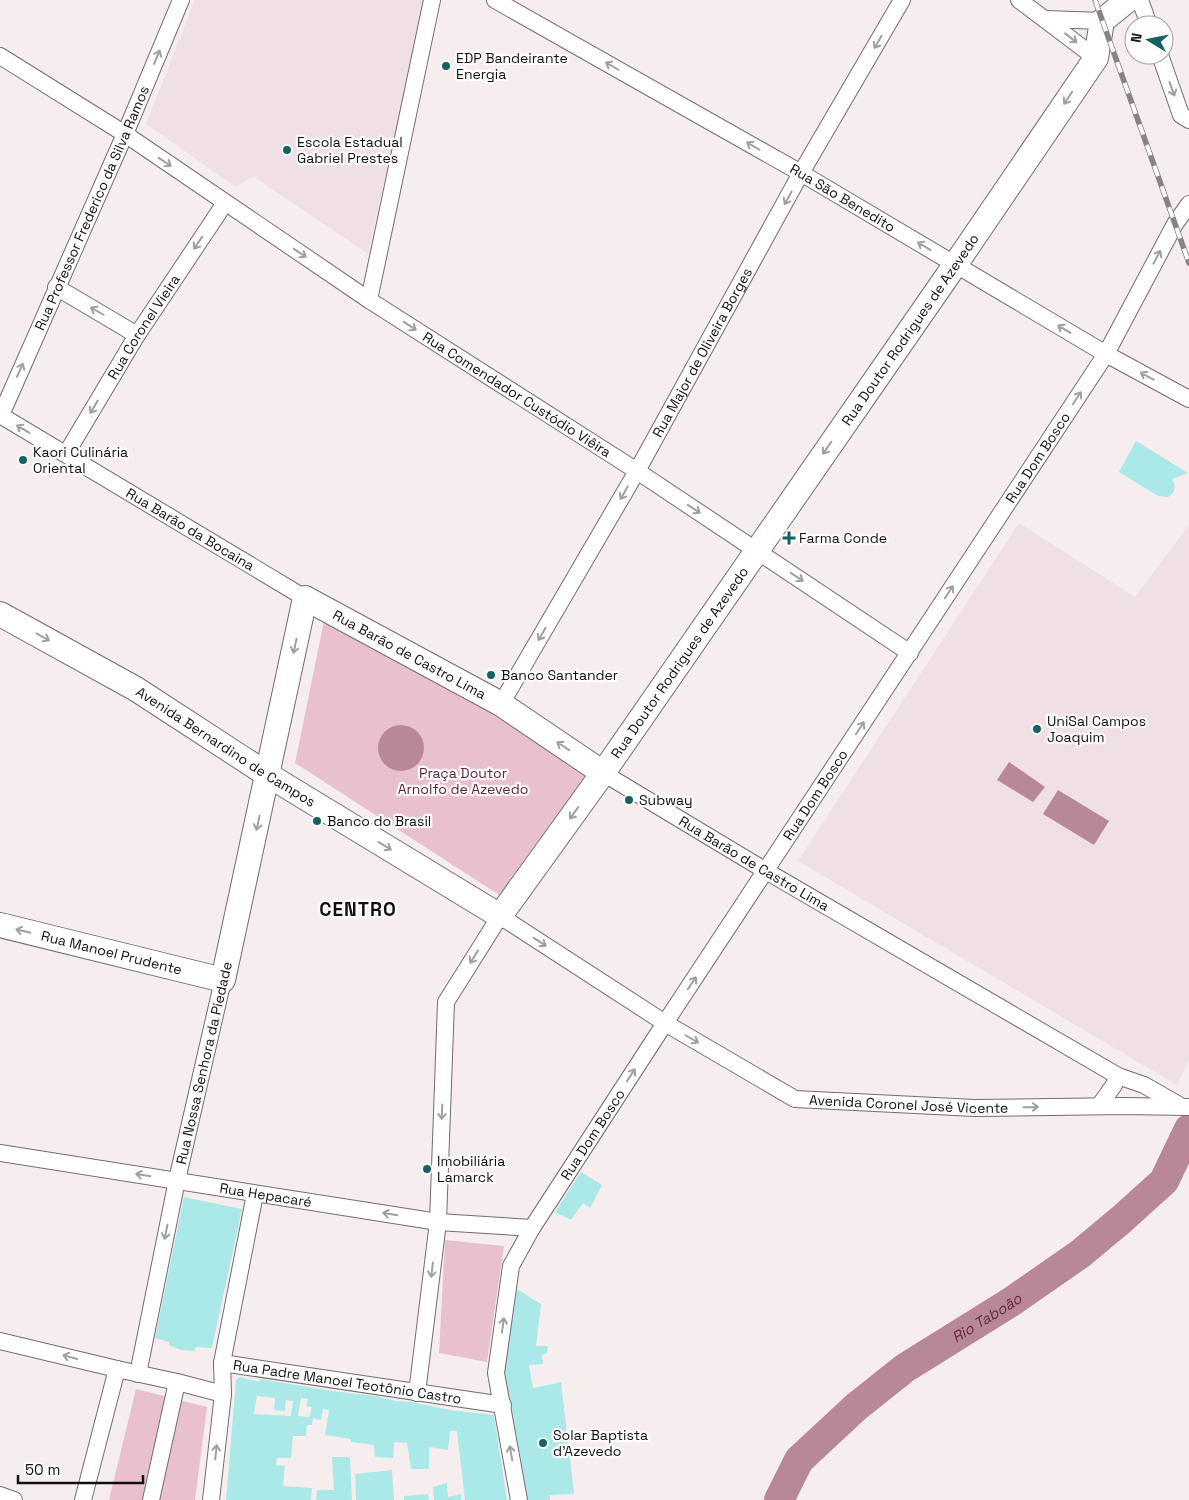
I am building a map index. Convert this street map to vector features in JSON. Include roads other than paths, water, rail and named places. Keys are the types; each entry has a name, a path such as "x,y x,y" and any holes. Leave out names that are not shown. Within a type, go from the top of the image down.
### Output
{"street":[{"name":"Rua Professor Frederico da Silva Ramos","path":"0,415 125,134 181,0"},
{"path":"369,300 432,0"},
{"name":"Rua São Benedito","path":"495,0 801,173 1106,354 1189,399"},
{"name":"Rua Major de Oliveira Borges","path":"501,704 637,472 801,173 902,0"},
{"path":"1046,19 1102,21 1128,0"},
{"path":"1140,0 1145,15"},
{"path":"1025,3 1096,58"},
{"name":"Rua Doutor Rodrigues de Azevedo","path":"417,1393 438,1222 446,1002 500,916 603,773 1096,58 1102,21"},
{"name":"Rua Comendador Custódio Viêira","path":"0,56 125,134 369,300 637,472 910,653"},
{"path":"1164,65 1181,115 1189,120"},
{"name":"Rua Coronel Vieira","path":"66,454 137,335 225,203"},
{"name":"Rua Dom Bosco","path":"519,1500 496,1373 510,1266 532,1228 665,1023 1106,354 1175,224 1189,204"},
{"path":"56,287 137,335"},
{"name":"Rua Barão da Bocaina","path":"0,415 305,598"},
{"name":"Rua Barão de Castro Lima","path":"305,598 501,704 603,773 766,871 1118,1076 1144,1085 1186,1107"},
{"name":"Rua Nossa Senhora da Piedade","path":"138,1374 177,1180 223,980 305,598"},
{"name":"Avenida Bernardino de Campos","path":"0,614 136,689 268,775 500,916"},
{"name":"Avenida Coronel José Vicente","path":"500,916 665,1023 795,1100 975,1108 1186,1107"},
{"name":"Rua Manoel Prudente","path":"0,925 223,980"},
{"path":"1099,1106 1118,1076"},
{"path":"1124,1106 1139,1094 1144,1085"},
{"name":"Rua Hepacaré","path":"0,1153 438,1222 532,1228"},
{"path":"222,1363 255,1194"},
{"path":"0,1341 222,1394"},
{"name":"Rua Padre Manoel Teotônio Castro","path":"211,1500 222,1394 222,1363 503,1405"},
{"path":"83,1500 117,1369"},
{"path":"151,1500 177,1382"},
{"path":"0,1495 14,1500"}],"waterway":[{"name":"Rio Taboão","path":"779,1500 799,1460 856,1407 905,1368 1011,1302 1080,1254 1164,1181 1189,1129"}],"railway":[{"path":"1095,0 1189,263"}],"place":[{"name":"EDP Bandeirante Energia","path":"446,66"},
{"name":"Escola Estadual Gabriel Prestes","path":"287,150"},
{"name":"Kaori Culinária Oriental","path":"23,460"},
{"name":"Farma Conde","path":"789,538"},
{"name":"Banco Santander","path":"491,675"},
{"name":"UniSal Campos Joaquim","path":"1037,729"},
{"name":"Subway","path":"629,800"},
{"name":"Banco do Brasil","path":"317,821"},
{"name":"Imobiliária Lamarck","path":"427,1169"},
{"name":"Solar Baptista d’Azevedo","path":"543,1443"}],"district":[{"name":"CENTRO","path":"358,909"}],"park label":[{"name":"Praça Doutor Arnolfo de Azevedo","path":"463,782"}]}
